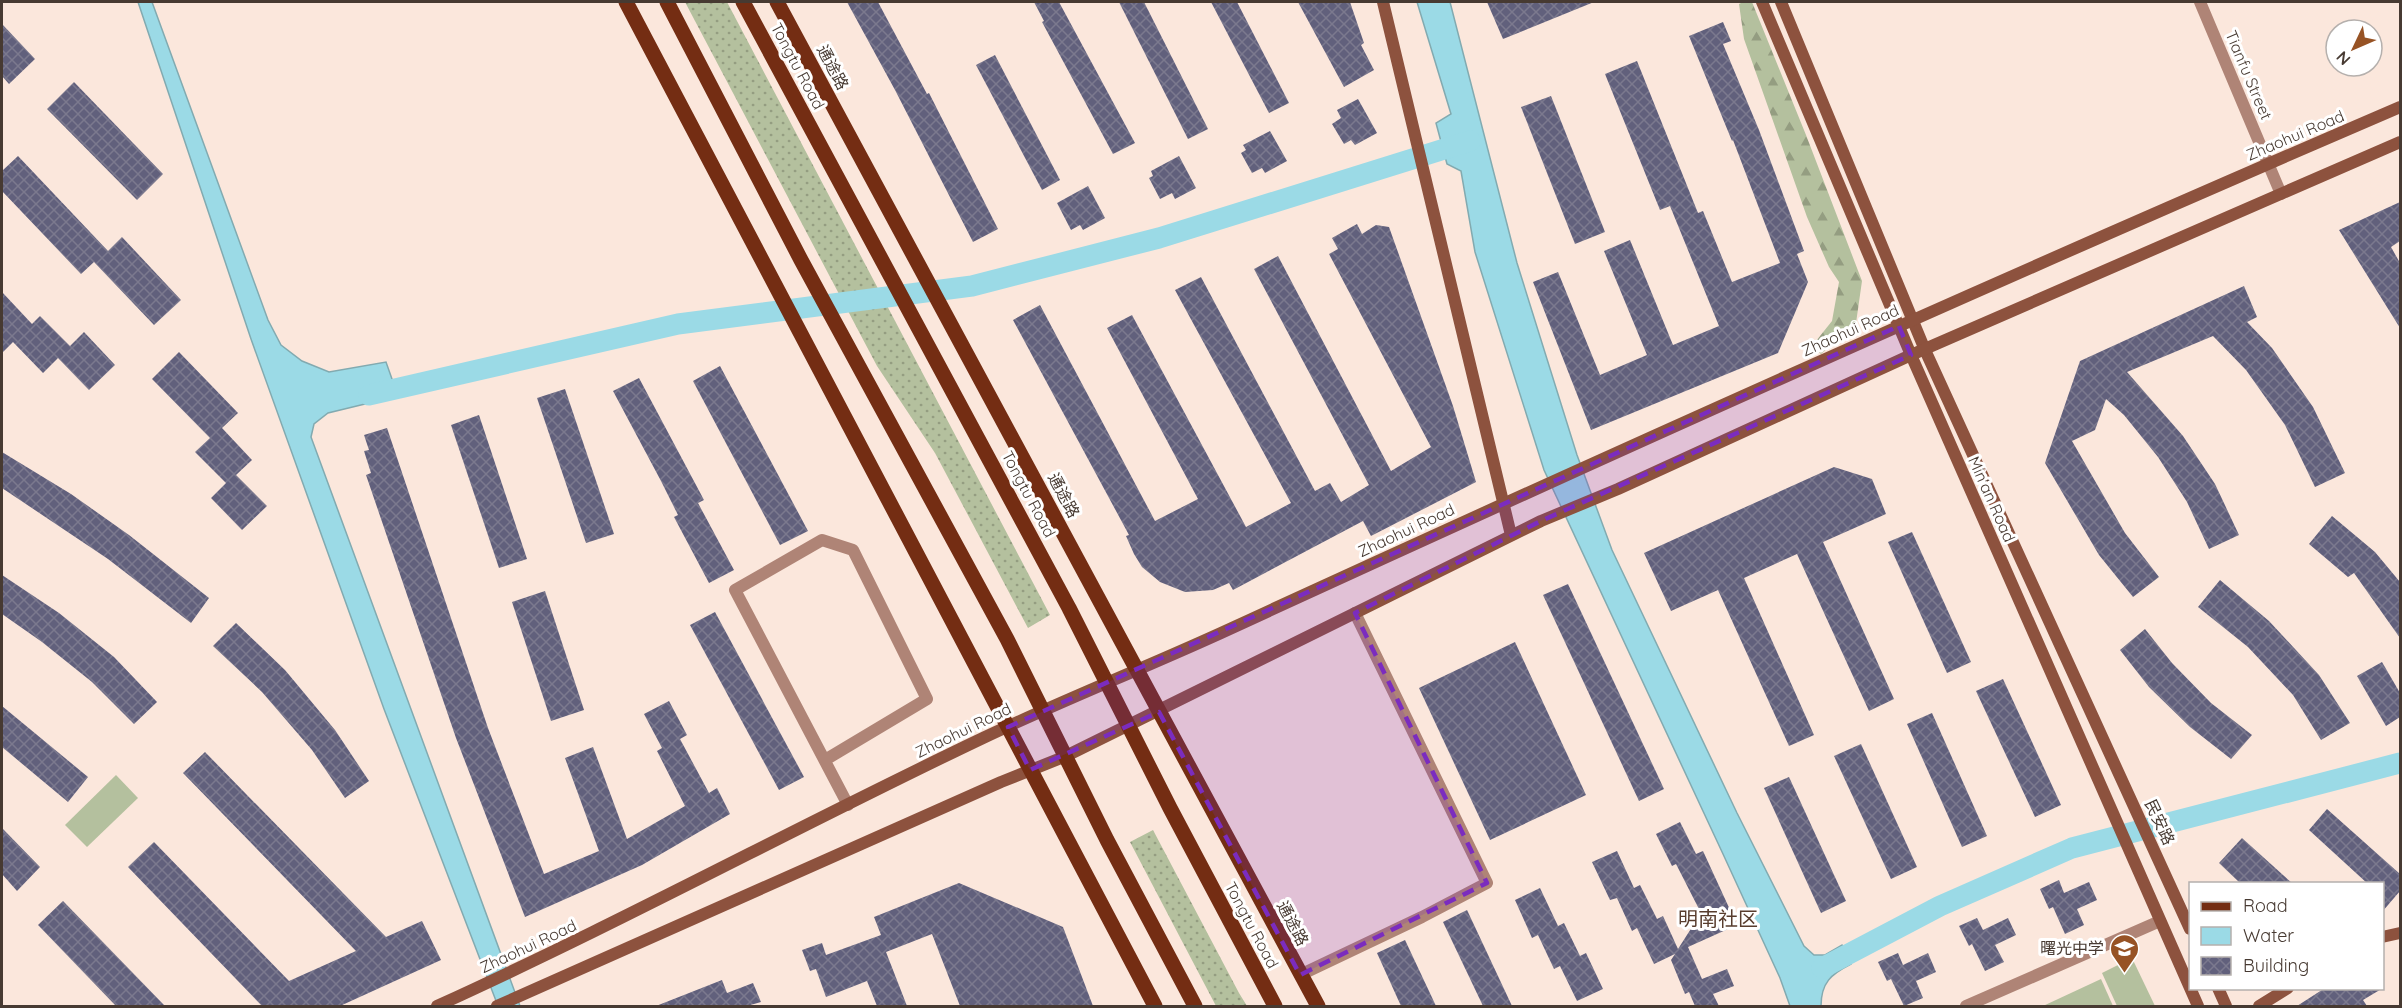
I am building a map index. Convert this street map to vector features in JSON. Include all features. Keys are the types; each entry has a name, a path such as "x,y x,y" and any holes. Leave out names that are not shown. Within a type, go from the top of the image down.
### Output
{"main road":[{"path":"626,2 1155,1006"},
{"path":"667,2 801,261 1007,639 1107,840 1195,1006"},
{"name":"Tongtu Road","path":"743,2 1070,608 1170,808 1275,1006"},
{"name":"通途路","path":"777,2 1318,1006"},
{"path":"1383,2 1511,535"},
{"name":"Min'an Road","path":"1762,2 1911,355 2189,986"},
{"name":"Min'an Road","path":"1781,2 1925,350 2127,790"},
{"name":"Zhaohui Road","path":"437,1006 553,954 848,805 1042,711 1899,326 2400,107"},
{"path":"498,1006 1129,727 1540,520 1618,489 1911,355 2400,142"},
{"name":"民安路","path":"2127,790 2189,927"},
{"path":"2384,937 2400,933"},
{"name":"Min'an Road","path":"2191,990 2198,1006"},
{"path":"2219,990 2226,1006"},
{"path":"2259,1006 2285,990"}],"street":[{"name":"Tianfu Street","path":"2200,2 2282,194"},
{"path":"825,760 927,699 853,550 822,540 735,590 848,805"},
{"path":"1300,975 1486,882 1356,613"},
{"path":"1966,1006 2160,921"}],"highlighted area":[{"path":"1899,326 1911,355 1541,521 1355,613 1487,883 1300,975 1159,712 1030,770 1008,727"}],"green space":[{"path":"685,2 727,2 1050,615 1028,628 935,453 877,366"},
{"path":"1752,2 1862,281 1856,323 1821,354 1812,346 1832,321 1839,282 1829,267 1807,217 1744,39 1739,4"},
{"path":"116,775 138,798 87,847 65,825"},
{"path":"1153,830 1247,1006 1216,1006 1130,842"},
{"path":"2132,958 2155,1006 2117,1006 2102,973"},
{"path":"2101,979 2113,1006 2043,1006"}],"water":[{"path":"138,2 152,2 268,320 281,345 302,361 329,372 386,362 398,396 328,413 314,424 311,437 520,1006 498,1006 384,709 251,339"},
{"path":"1417,2 1450,2 1517,263 1577,455 1612,550 1737,813 1804,946 1814,955 1825,955 1842,945 1851,964 1828,980 1821,998 1821,1006 1790,1006 1780,978 1544,470 1475,252 1461,171 1447,164 1436,123 1451,114"}],"building":[{"path":"847,2 878,2 927,94 929,93 998,229 973,242"},
{"path":"1034,2 1059,2 1135,143 1113,154 1042,22 1044,21"},
{"path":"1119,2 1144,2 1208,129 1188,139"},
{"path":"1211,2 1237,2 1289,103 1269,113"},
{"path":"1298,2 1350,2 1364,43 1361,45 1374,70 1344,87"},
{"path":"1487,2 1594,2 1503,39"},
{"path":"1723,22 1731,41 1723,44 1759,130 1804,251 1797,254 1808,282 1778,353 1591,430 1533,282 1558,272 1600,375 1647,355 1604,251 1630,240 1673,345 1719,326 1670,206 1660,210 1605,74 1637,61 1698,213 1703,211 1732,282 1780,263 1733,140 1689,36"},
{"path":"2,24 35,59 9,84 2,76"},
{"path":"995,55 1060,180 1042,190 976,65"},
{"path":"74,82 163,174 137,200 47,109"},
{"path":"1551,96 1605,232 1575,244 1521,107"},
{"path":"1358,99 1377,133 1355,145 1351,140 1344,144 1332,124 1341,118 1337,110"},
{"path":"1270,131 1287,161 1265,173 1262,168 1252,173 1241,153 1246,150 1243,145"},
{"path":"18,156 108,251 122,237 181,300 154,325 94,262 81,274 2,191 2,171"},
{"path":"1179,156 1196,188 1175,199 1172,193 1160,199 1149,178 1153,176 1151,171"},
{"path":"1088,186 1105,218 1083,230 1080,225 1071,230 1057,203"},
{"path":"2400,202 2400,241 2391,247 2400,263 2400,328 2339,230"},
{"path":"1357,224 1362,234 1376,225 1389,227 1453,406 1476,482 1371,536 1363,521 1233,590 1229,583 1213,590 1185,592 1160,582 1142,567 1134,554 1126,536 1129,535 1013,320 1040,305 1155,521 1198,499 1107,328 1132,315 1246,527 1291,503 1175,290 1201,277 1315,491 1330,483 1341,502 1369,485 1254,269 1278,256 1391,471 1431,447 1329,254 1338,249 1332,238"},
{"path":"2244,286 2257,317 2247,322 2272,348 2313,407 2345,473 2315,487 2285,425 2246,370 2213,336 2127,372 2183,436 2215,484 2239,535 2209,549 2187,502 2158,457 2124,415 2106,399 2095,430 2072,441 2125,533 2159,577 2133,597 2099,555 2045,463 2080,361"},
{"path":"2,292 32,324 40,316 70,346 84,332 115,365 89,390 58,358 43,373 13,342 2,353"},
{"path":"179,352 238,413 222,428 252,460 236,475 267,506 242,530 211,498 226,483 195,452 210,438 152,379"},
{"path":"720,366 808,531 780,545 693,381"},
{"path":"639,378 704,500 698,503 734,570 709,583 674,517 678,515 661,481 613,391"},
{"path":"565,389 614,534 586,543 537,398"},
{"path":"479,415 527,559 499,568 451,425"},
{"path":"387,428 488,728 544,874 599,851 565,758 593,747 627,839 685,806 657,751 662,748 644,714 669,701 687,735 680,739 709,793 717,788 730,814 642,865 525,917 456,738 366,475 371,473 364,451 369,450 364,435"},
{"path":"2,452 71,494 129,535 209,598 191,623 108,559 2,488"},
{"path":"1834,467 1872,479 1886,514 1823,542 1894,699 1869,711 1797,554 1744,578 1814,735 1789,746 1718,590 1671,611 1644,553"},
{"path":"2332,516 2375,552 2400,582 2400,638 2354,573 2348,577 2309,544"},
{"path":"1912,532 1971,662 1947,673 1888,542"},
{"path":"2,575 59,613 114,657 157,702 134,724 92,682 2,614"},
{"path":"2220,580 2269,621 2319,675 2350,723 2321,740 2293,695 2248,647 2198,607"},
{"path":"1568,584 1664,789 1639,801 1543,595"},
{"path":"545,591 584,710 551,721 512,602"},
{"path":"715,612 804,777 779,790 690,625"},
{"path":"236,623 285,670 335,730 369,781 345,798 312,750 262,692 213,646"},
{"path":"2145,629 2172,663 2211,703 2252,735 2231,759 2190,727 2149,687 2120,650"},
{"path":"1515,642 1586,795 1490,840 1419,688"},
{"path":"2382,662 2400,693 2400,717 2386,726 2357,676"},
{"path":"2003,679 2061,805 2035,817 1976,691"},
{"path":"2,706 88,777 68,802 2,747"},
{"path":"1932,713 1987,836 1962,847 1907,724"},
{"path":"1861,744 1917,867 1891,879 1834,756"},
{"path":"205,752 386,937 422,921 441,960 340,1006 262,1006 128,867 154,842 289,981 356,951 183,773"},
{"path":"1789,777 1846,901 1821,913 1764,788"},
{"path":"2327,809 2400,874 2400,891 2384,910 2384,882 2366,882 2309,830"},
{"path":"1680,822 1696,854 1703,851 1737,925 1688,947 1702,979 1727,969 1734,986 1713,994 1719,1006 1695,1006 1689,992 1685,994 1671,960 1675,954 1654,964 1637,928 1632,931 1617,898 1610,900 1592,862 1617,851 1634,888 1640,885 1657,919 1663,916 1678,949 1701,913 1676,864 1672,866 1656,834"},
{"path":"2,828 40,867 17,891 2,874"},
{"path":"2242,838 2291,882 2239,882 2219,863"},
{"path":"2059,880 2064,893 2089,882 2097,900 2077,909 2084,925 2065,934 2053,907 2049,909 2040,889"},
{"path":"959,883 1063,927 1093,1006 960,1006 932,934 886,952 907,1006 877,1006 867,981 826,997 816,969 810,971 802,950 822,943 826,955 881,935 874,917"},
{"path":"1540,888 1558,926 1564,923 1580,956 1586,953 1603,989 1577,1001 1560,966 1554,969 1538,935 1532,938 1515,900"},
{"path":"63,901 165,1006 116,1006 38,925"},
{"path":"1467,910 1512,1006 1483,1006 1443,922"},
{"path":"1977,918 1983,930 2008,918 2016,935 1995,945 2004,962 1985,971 1972,944 1969,946 1959,926"},
{"path":"1405,940 1436,1006 1401,1006 1377,953"},
{"path":"1898,953 1903,965 1928,953 1936,972 1916,981 1923,998 1904,1006 1891,979 1887,981 1878,962"},
{"path":"722,980 727,993 753,983 761,1002 747,1006 656,1006"},
{"path":"2322,990 2380,990 2363,1000 2367,1006 2297,1006"}],"waterway":[{"path":"369,395 678,324 972,286 1159,238 1470,141"},
{"path":"1822,968 1940,906 2072,848 2400,763"}],"place":[{"name":"曙光中学","path":"2125,974"}],"district":[{"name":"明南社区","path":"1718,918"}]}
